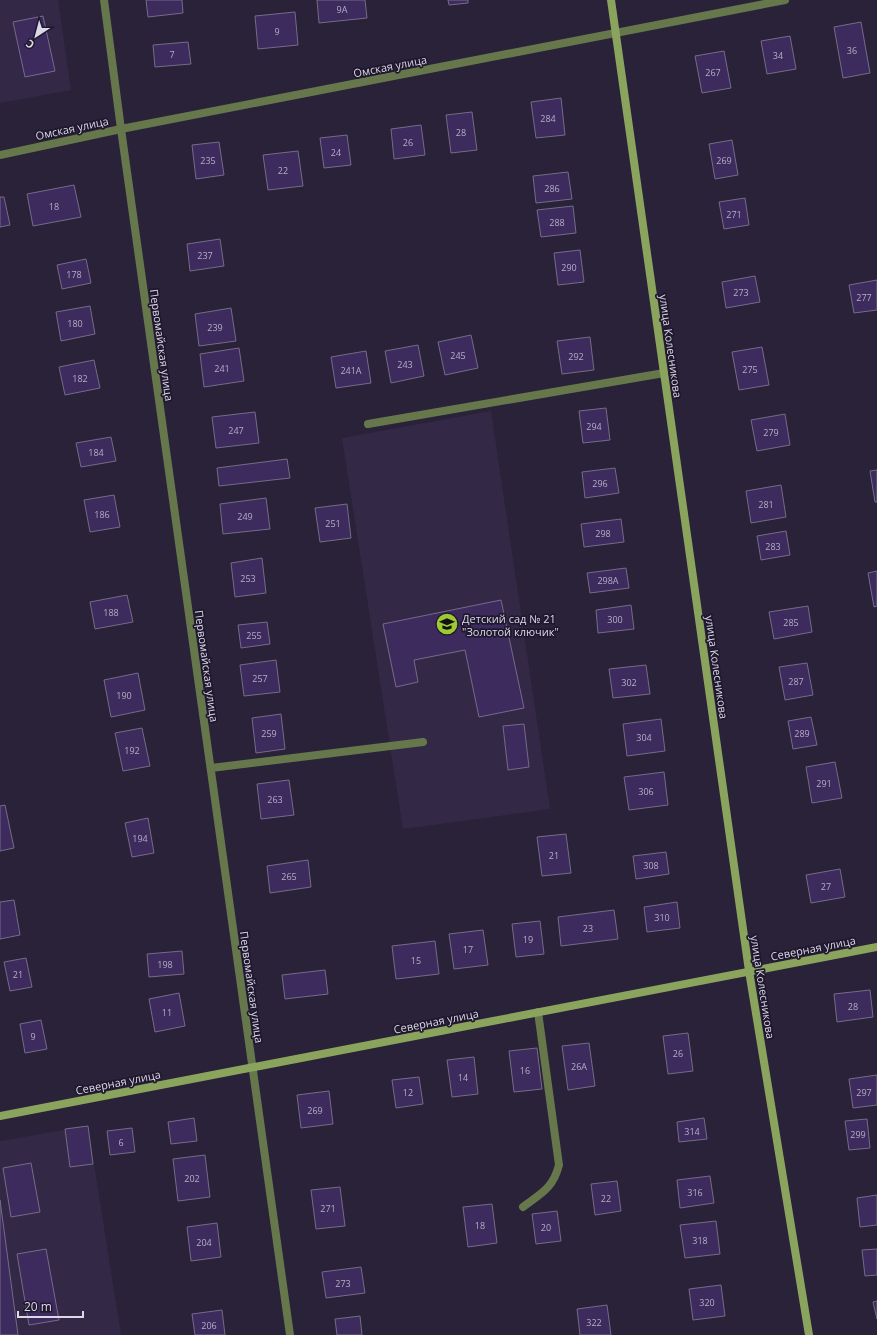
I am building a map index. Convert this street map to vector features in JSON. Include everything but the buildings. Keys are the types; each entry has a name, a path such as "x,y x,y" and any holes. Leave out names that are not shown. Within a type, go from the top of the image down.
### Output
{"street":[{"name":"Первомайская улица","path":"104,0 290,1335"},
{"name":"улица Колесникова","path":"611,0 749,971 809,1335"},
{"name":"Омская улица","path":"0,155 121,129 785,0"},
{"path":"368,424 664,373"},
{"path":"211,768 423,742"},
{"name":"Северная улица","path":"0,1116 877,947"},
{"path":"523,1207 548,1189 556,1177 559,1164 538,1012"}],"shaded area":[{"path":"0,0 58,0 71,90 0,103"},
{"name":"Детский сад № 21 \"Золотой ключик\"","path":"491,411 550,809 403,829 342,438"},
{"path":"88,1126 121,1335 0,1335 0,1141"}],"place":[{"name":"Детский сад № 21 \"Золотой ключик\"","path":"447,624"}]}
